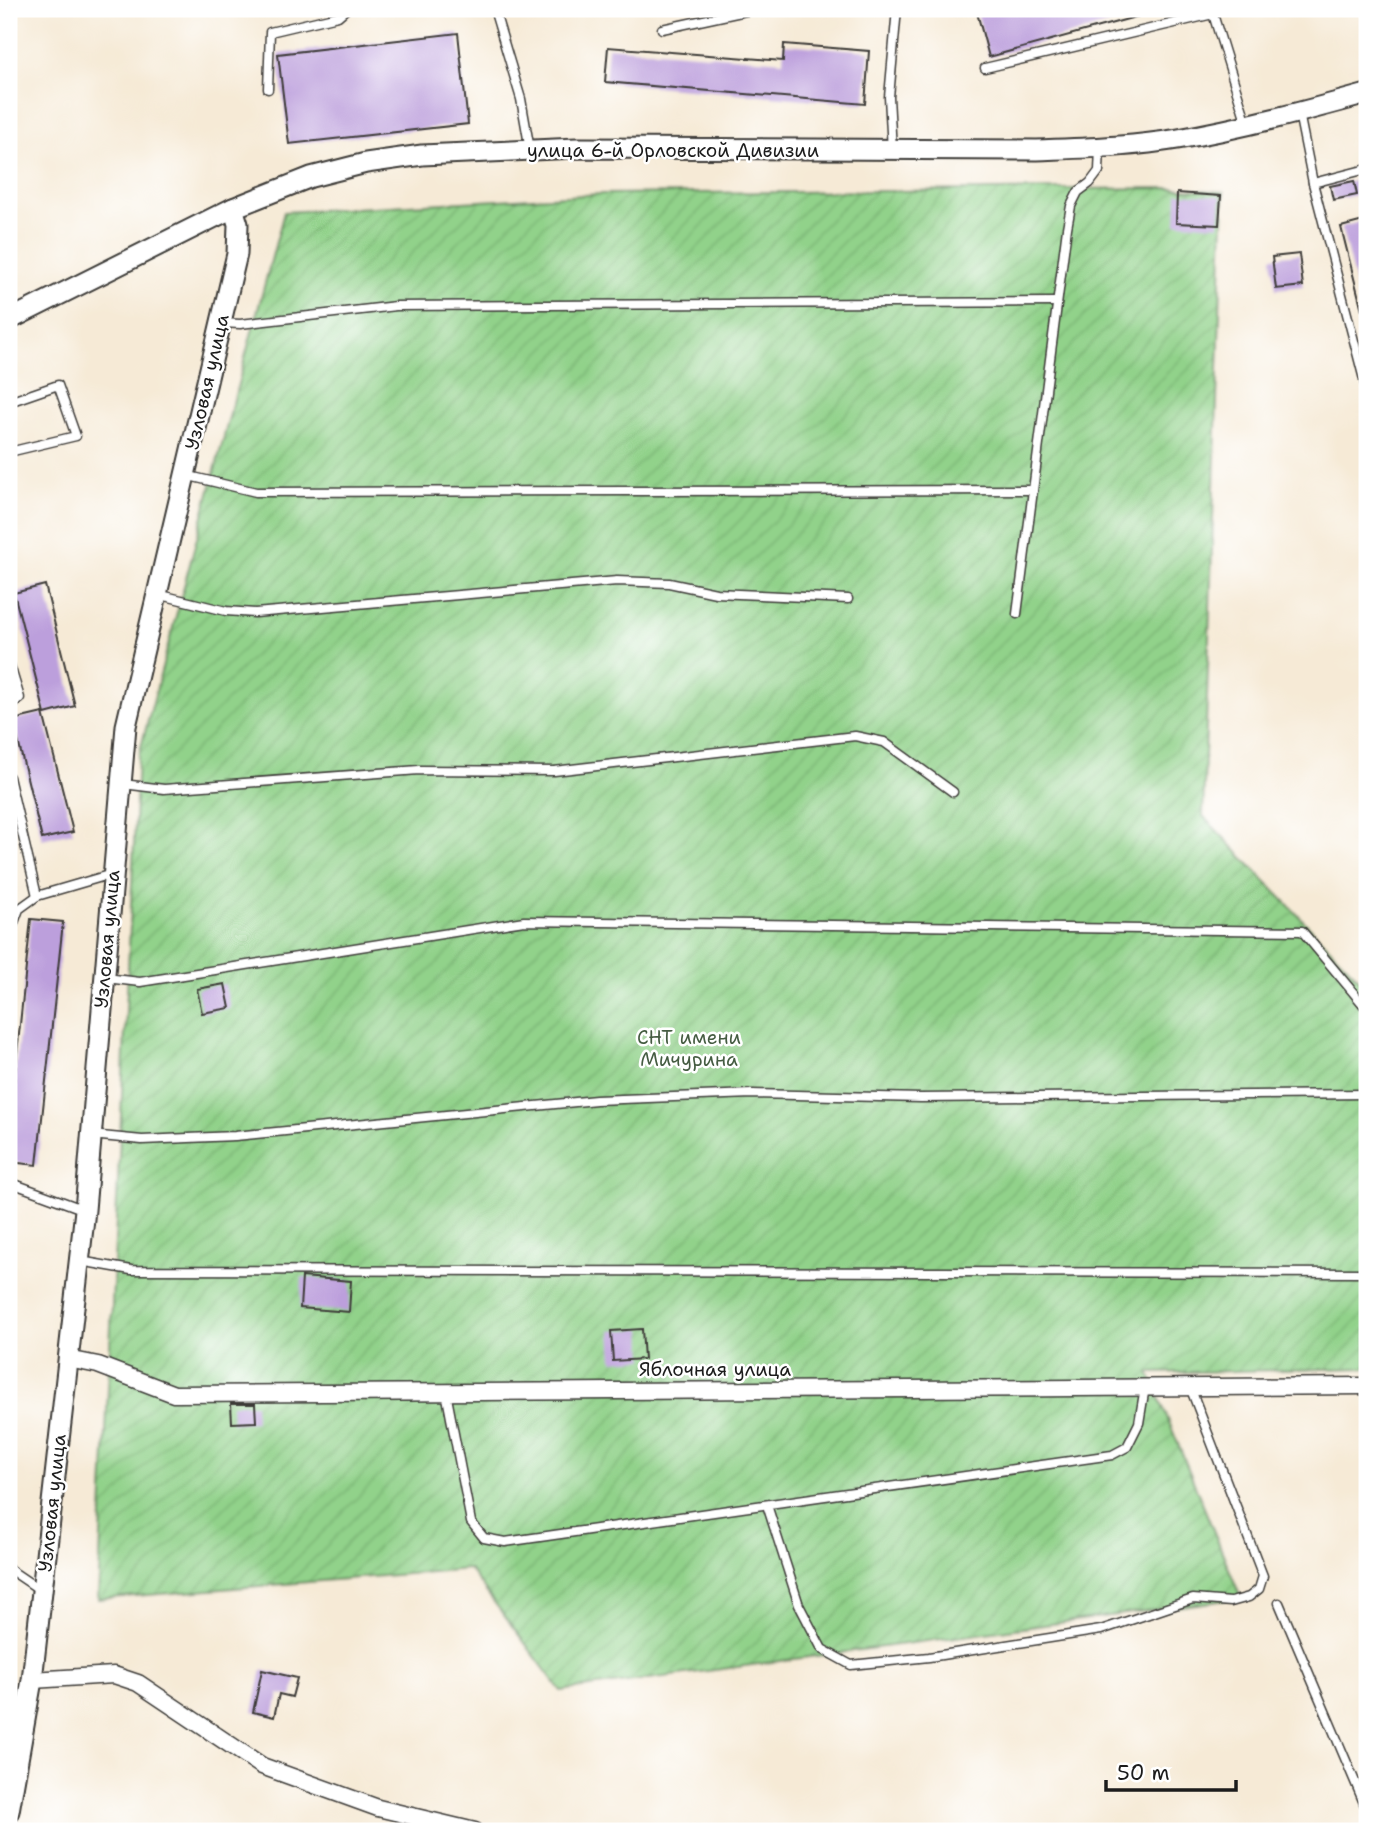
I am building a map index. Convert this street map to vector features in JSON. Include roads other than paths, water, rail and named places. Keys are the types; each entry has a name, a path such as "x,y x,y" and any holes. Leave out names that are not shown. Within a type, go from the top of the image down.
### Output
{"street":[{"name":"улица 6-й Орловской Дивизии","path":"9,320 233,208 311,177 366,163 422,155 577,148 1037,150 1100,147 1177,139 1299,113 1367,94"},
{"name":"Узловая улица","path":"9,1811 32,1680 85,1210 126,726 239,238 233,208"},
{"name":"Яблочная улица","path":"68,1359 98,1365 174,1394 1367,1386"},
{"path":"32,1680 114,1675 138,1683 262,1766 378,1808 475,1831"}],"lane":[{"path":"268,89 270,32 338,16 346,9"},
{"path":"494,9 521,99 530,150"},
{"path":"662,29 755,9"},
{"path":"892,149 889,97 897,9"},
{"path":"985,68 1213,14 1247,124"},
{"path":"1299,113 1313,183 1367,391"},
{"path":"1017,614 1072,206 1078,192 1090,183 1099,171 1100,147"},
{"path":"1313,183 1367,169"},
{"path":"221,323 240,324 396,306 1057,302"},
{"path":"9,402 58,384 76,436 9,452"},
{"path":"185,475 256,492 1033,490"},
{"path":"157,594 226,611 256,613 617,582 669,583 716,593 848,599"},
{"path":"9,662 20,698 9,709"},
{"path":"121,784 164,789 419,770 554,771 855,736 884,742 953,792"},
{"path":"9,776 37,896"},
{"path":"9,936 19,909 37,896 113,874"},
{"path":"104,978 140,982 524,921 1302,931 1367,1009"},
{"path":"91,1135 142,1140 235,1136 596,1100 752,1094 921,1098 1367,1094"},
{"path":"9,1182 85,1210"},
{"path":"78,1261 131,1270 1367,1273"},
{"path":"446,1392 471,1522 484,1538 505,1542 1112,1455 1127,1447 1139,1423 1145,1387"},
{"path":"767,1505 799,1605 822,1649 851,1665 929,1657 1101,1630 1193,1599 1231,1602 1249,1597 1259,1589 1263,1576 1190,1387"},
{"path":"9,1569 42,1591"},
{"path":"1279,1603 1367,1810"}],"park label":[{"name":"СНТ имени Мичурина","path":"689,1048"}]}
